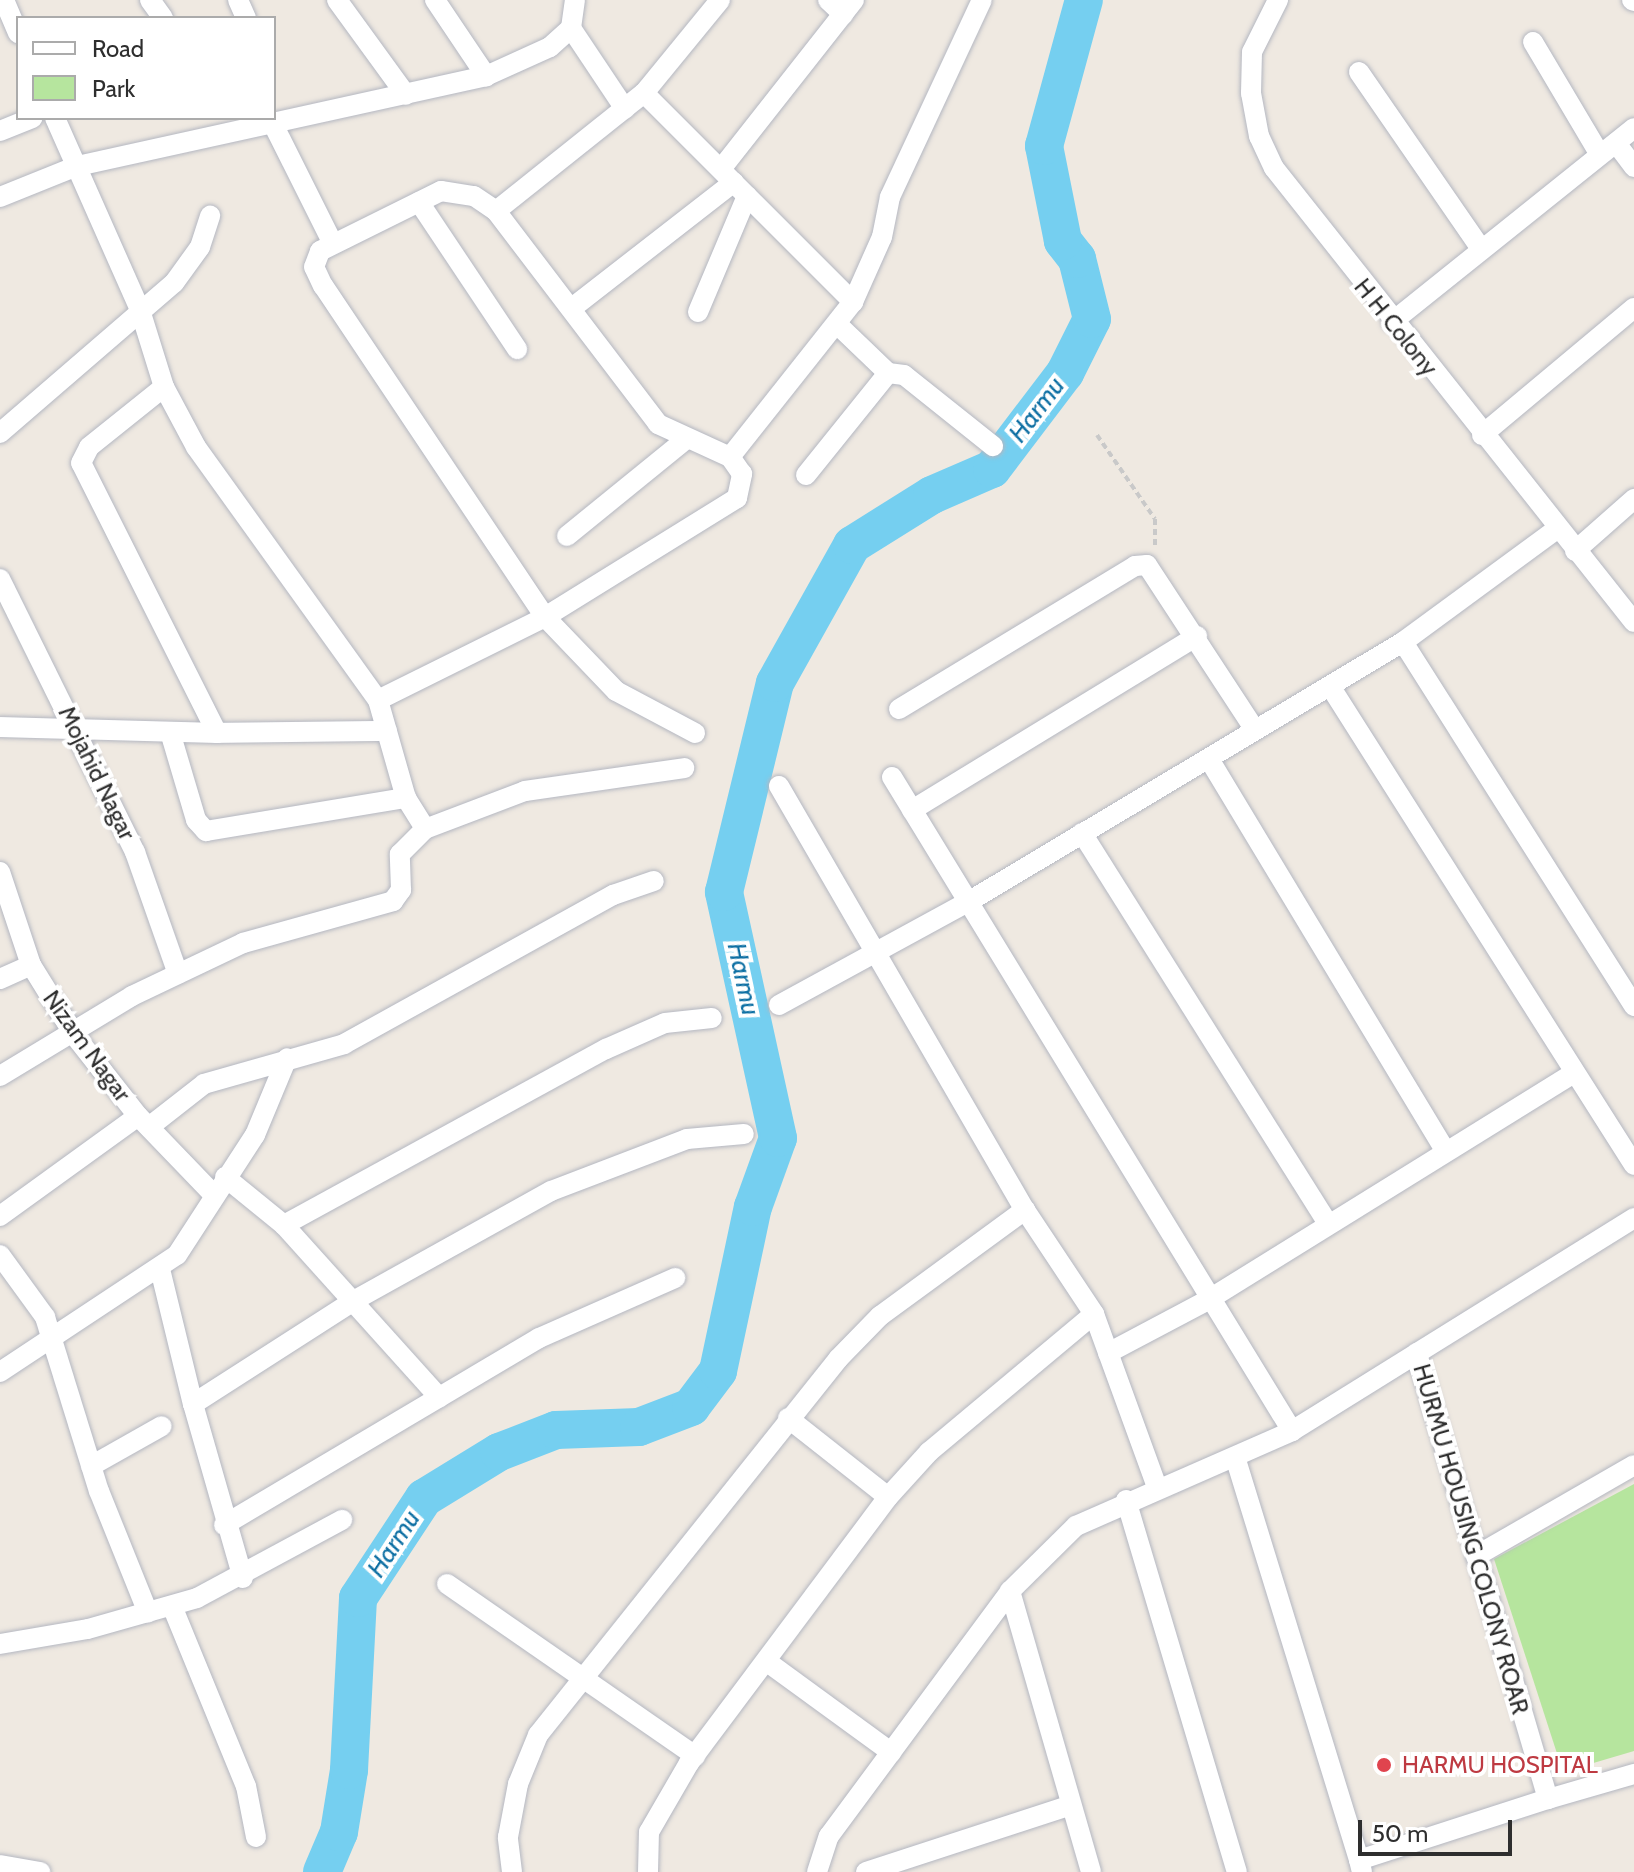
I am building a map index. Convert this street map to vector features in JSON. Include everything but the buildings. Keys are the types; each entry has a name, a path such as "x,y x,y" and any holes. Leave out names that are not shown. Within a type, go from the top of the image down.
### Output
{"street":[{"path":"4,0 16,28"},
{"path":"337,0 406,95"},
{"path":"435,0 486,76"},
{"path":"0,197 77,166 211,128 273,124 486,76 550,47 571,28 575,0"},
{"path":"496,211 644,93 720,0"},
{"path":"730,457 838,325 853,302 882,237 890,197 982,0"},
{"name":"H H Colony","path":"1278,0 1252,52 1259,136 1296,202 1634,622"},
{"path":"698,312 734,182 842,5"},
{"path":"571,28 625,109"},
{"path":"1533,42 1608,149 1634,167"},
{"path":"1359,72 1482,250"},
{"path":"644,93 853,302"},
{"path":"0,131 28,120"},
{"path":"56,120 140,310 164,387 196,447 378,700 406,798 425,829"},
{"path":"273,124 332,242"},
{"path":"1392,322 1634,128"},
{"path":"572,308 734,182"},
{"path":"378,700 545,617 737,498 742,474 730,457 685,440 658,424 496,211 460,190 441,191 332,242 314,267 323,286 545,617 616,691 695,733"},
{"path":"419,202 517,349"},
{"path":"0,433 190,266 210,216"},
{"path":"1482,435 1634,308"},
{"path":"838,325 888,373 904,375 993,446"},
{"path":"806,475 888,373"},
{"path":"164,387 89,447 81,463 217,733"},
{"path":"567,536 685,440"},
{"path":"1575,551 1634,499"},
{"path":"779,1005 968,902 1403,642 1557,529"},
{"path":"899,709 1095,589 1147,565 1197,636 1255,730"},
{"name":"Mojahid Nagar","path":"0,579 78,730 135,852 178,974"},
{"path":"912,810 1197,636"},
{"path":"1403,642 1634,1006"},
{"path":"1330,686 1634,1165"},
{"path":"0,727 217,733 387,731"},
{"path":"170,732 196,820 206,831 406,798"},
{"path":"1209,759 1445,1150"},
{"path":"0,1076 75,1036 178,974 280,928 393,901 401,890 400,854 425,829 525,791 684,768"},
{"path":"892,777 1208,1300 1292,1431"},
{"path":"779,786 1025,1210 1094,1314 1157,1487"},
{"path":"1082,833 1326,1221"},
{"name":"Nizam Nagar","path":"0,872 31,965 75,1036 143,1121 214,1195"},
{"path":"0,1216 204,1084 344,1044 613,895 654,881"},
{"path":"0,979 31,965"},
{"path":"284,1225 606,1049 665,1023 712,1018"},
{"path":"0,1372 50,1343 177,1255 255,1135 287,1058"},
{"path":"1108,1353 1208,1300 1326,1221 1574,1073"},
{"path":"193,1404 355,1300 551,1191 687,1139 744,1134"},
{"path":"225,1177 284,1225 355,1300 439,1397"},
{"path":"512,1872 508,1837 518,1784 538,1735 788,1418 880,1316 1025,1210"},
{"path":"817,1872 829,1836 1010,1591 1076,1526 1157,1487 1236,1460 1292,1431 1634,1218"},
{"path":"0,1255 45,1317 50,1343 91,1466 148,1613"},
{"path":"160,1269 224,1525 243,1578"},
{"path":"224,1525 539,1338 675,1278"},
{"path":"648,1872 649,1832 695,1756 888,1497 929,1452 1094,1314"},
{"name":"HURMU HOUSING COLONY ROAR","path":"1417,1353 1548,1799"},
{"path":"788,1418 888,1497"},
{"path":"91,1466 162,1426"},
{"path":"1236,1460 1360,1866 1548,1799 1634,1774"},
{"path":"1476,1556 1634,1465"},
{"path":"1126,1500 1237,1872"},
{"path":"0,1644 172,1606 243,1578 342,1520"},
{"path":"447,1584 695,1756"},
{"path":"1010,1591 1091,1872"},
{"path":"172,1606 246,1786 256,1837"},
{"path":"766,1661 891,1752"},
{"path":"866,1872 1071,1805"},
{"path":"0,1865 40,1872"}],"path":[{"path":"1097,435 1155,519 1158,542 1147,565"}],"green space":[{"path":"1634,1484 1634,1751 1563,1772 1494,1559"}],"waterway":[{"name":"Harmu","path":"322,1872 339,1832 349,1770 358,1598 424,1498 499,1452 556,1430 639,1427 691,1407 718,1371 753,1207 778,1138 724,892 775,683 852,545 932,495 992,469 1065,373 1092,319 1077,259 1063,241 1044,146 1084,0"}],"place":[{"name":"HARMU HOSPITAL","path":"1384,1765"}]}
